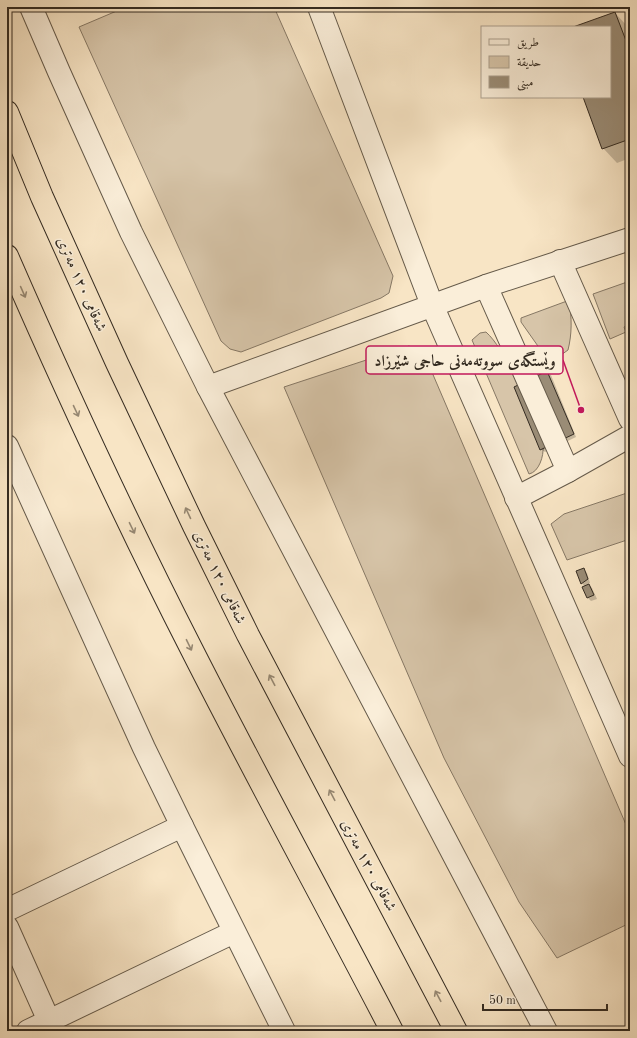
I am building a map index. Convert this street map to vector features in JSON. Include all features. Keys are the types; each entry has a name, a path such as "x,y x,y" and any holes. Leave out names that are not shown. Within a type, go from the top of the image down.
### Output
{"highway":[{"name":"شەقامی ١٢٠ مەتری","path":"7,112 42,197 114,356 198,533 248,635 456,1031"},
{"path":"7,256 60,376 191,648 392,1031"}],"street":[{"path":"31,7 62,80 131,232 208,387 546,1031"},
{"path":"319,7 432,305 630,756"},
{"path":"208,387 432,305 630,238"},
{"path":"560,262 630,419"},
{"path":"486,286 568,471"},
{"path":"516,498 630,436"},
{"path":"7,446 138,734 284,1031"},
{"path":"7,910 182,826"},
{"path":"7,927 49,1021"},
{"path":"28,1031 234,932"}],"green space":[{"path":"126,7 274,7 393,276 389,293 381,298 241,352 230,349 221,341 79,27"},
{"path":"630,281 630,324 624,327 626,332 610,339 593,294"},
{"path":"569,301 571,320 568,350 561,355 551,357 540,349 521,322 521,318"},
{"path":"486,332 507,361 542,443 543,454 538,467 533,473 529,474 472,340 480,333"},
{"path":"409,346 421,352 428,363 630,834 630,923 557,958 519,902 444,758 284,387"},
{"path":"630,492 630,539 567,560 551,524 564,514"}],"building":[{"path":"615,12 630,51 630,139 602,149 583,98 611,98 611,26 576,26"},
{"path":"547,371 574,434 540,450 514,387"},
{"path":"584,568 588,579 581,584 576,571"},
{"path":"589,584 594,595 587,598 582,587"}],"place":[{"name":"وێستگەی سووتەمەنی حاجی شێرزاد","path":"581,410"}]}
